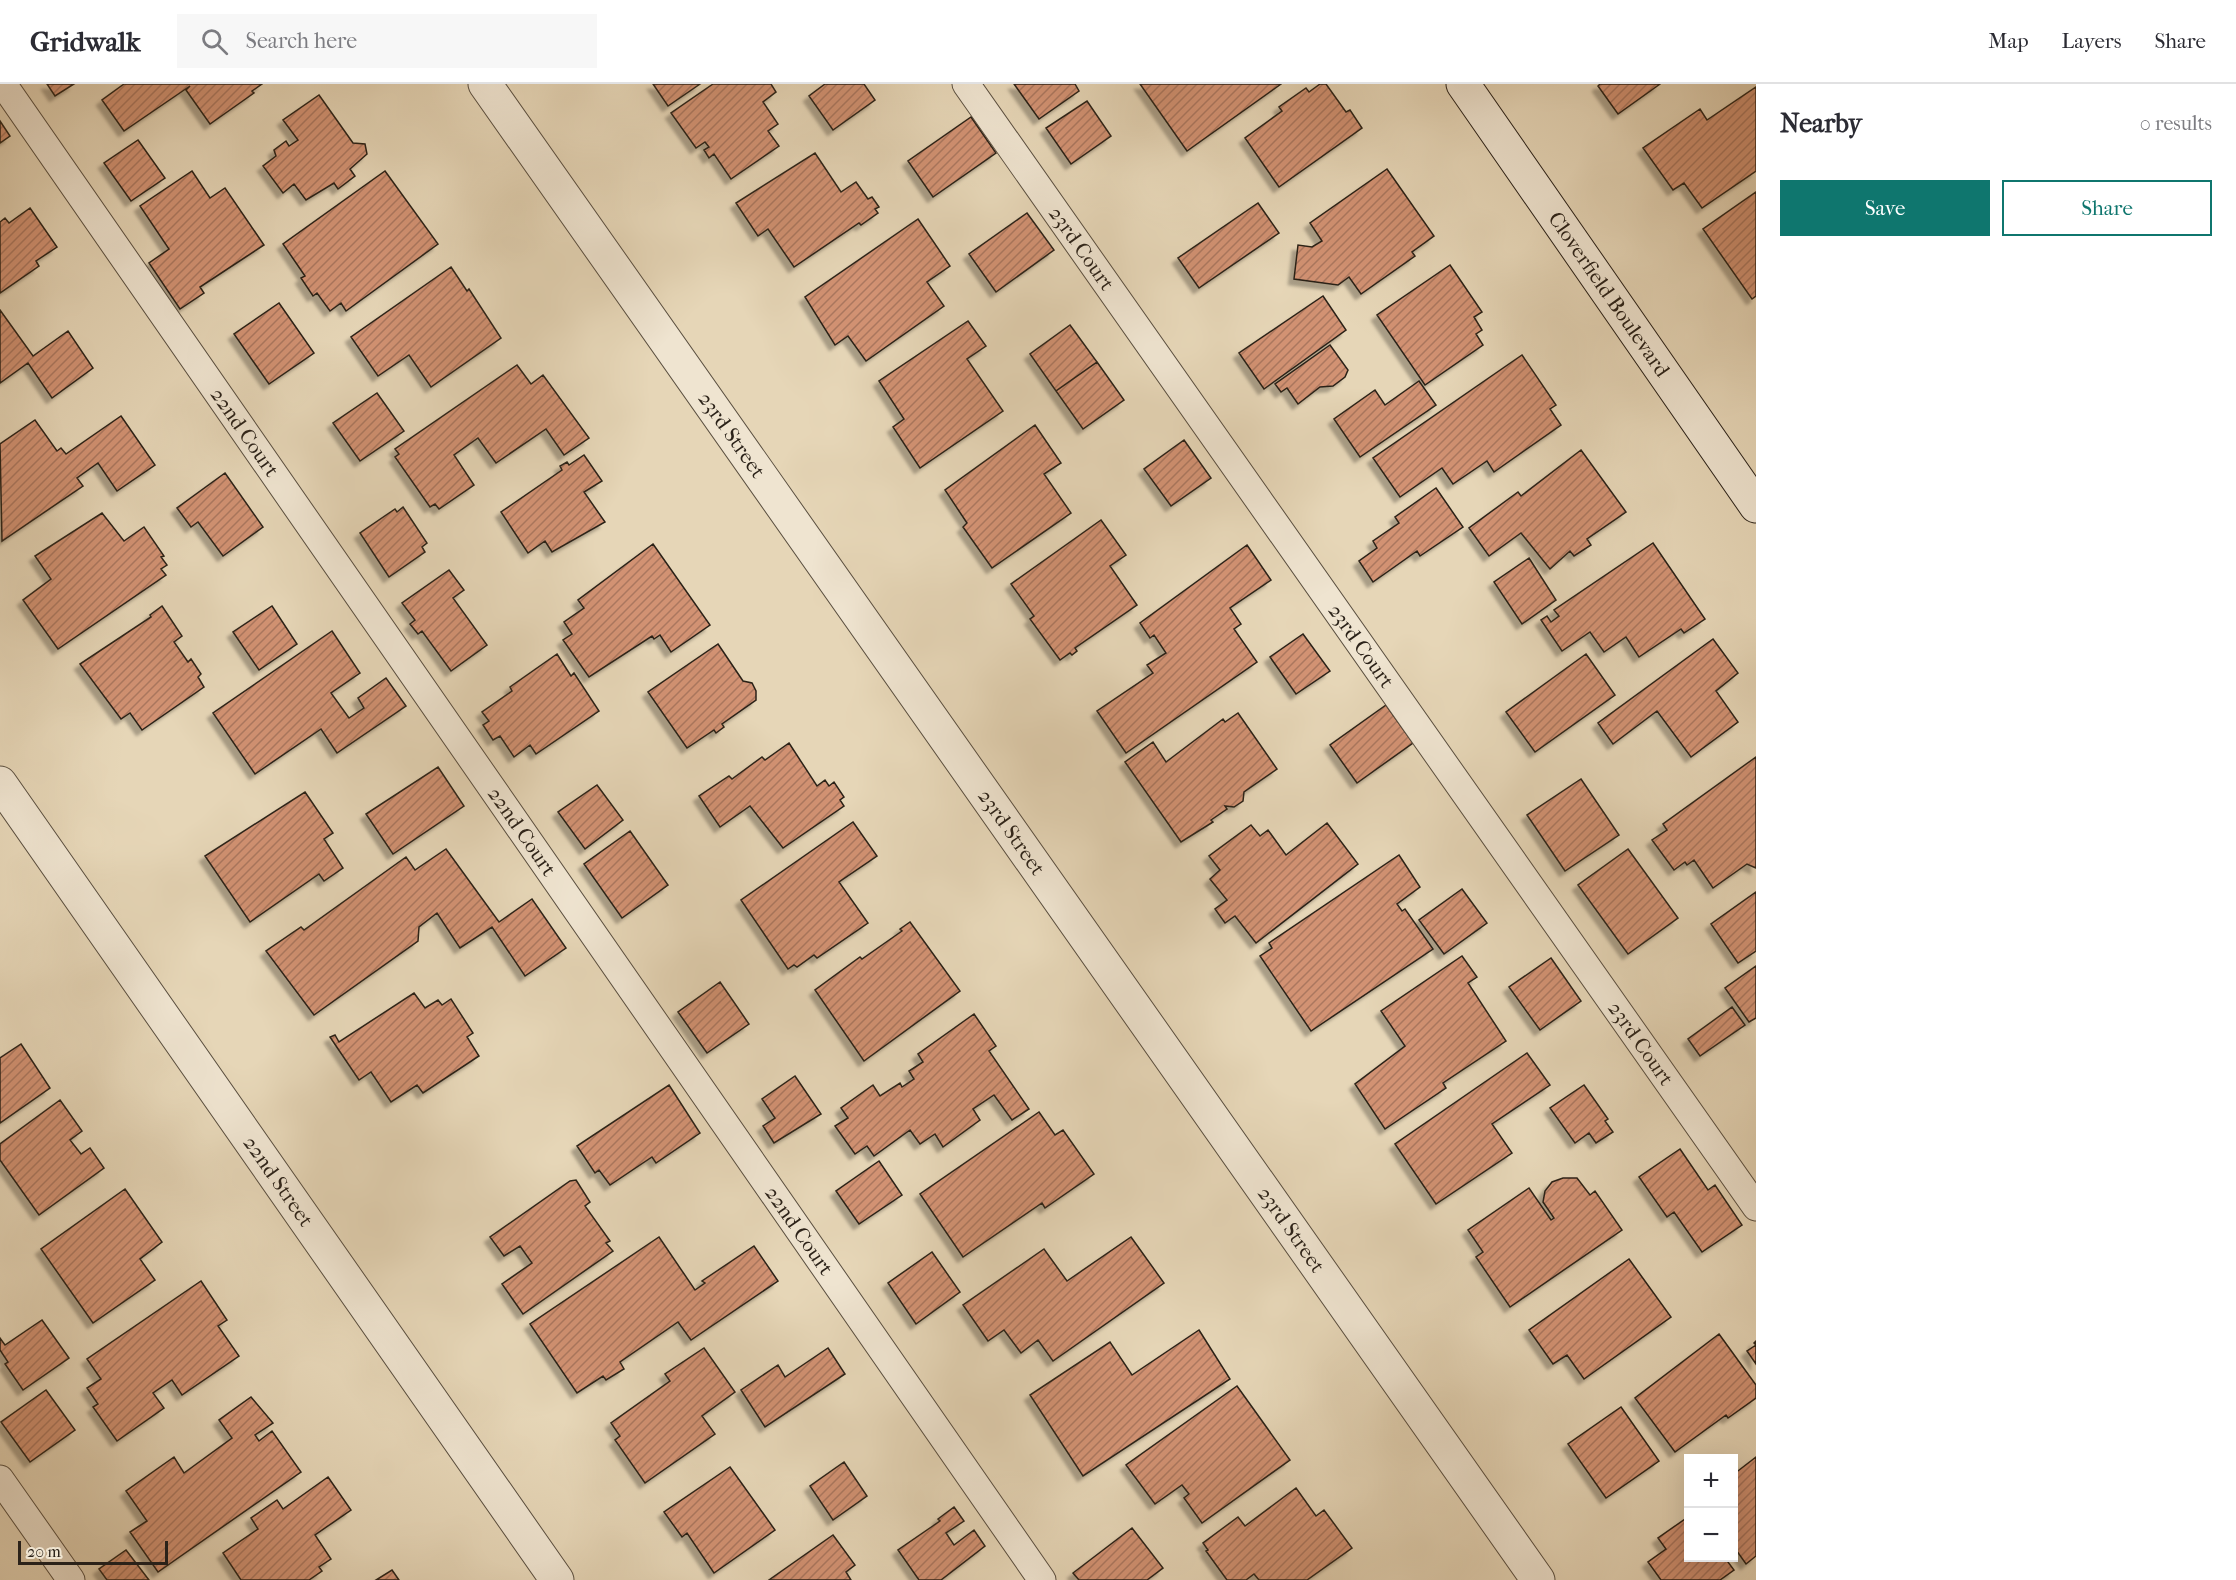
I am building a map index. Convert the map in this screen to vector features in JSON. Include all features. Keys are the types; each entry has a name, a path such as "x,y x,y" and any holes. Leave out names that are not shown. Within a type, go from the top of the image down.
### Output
{"street":[{"name":"23rd Street","path":"485,84 1538,1580"},
{"name":"Cloverfield Boulevard","path":"1463,84 1756,506"},
{"name":"22nd Street","path":"0,783 557,1580"}],"lane":[{"name":"22nd Court","path":"3,84 1042,1580"},
{"name":"23rd Court","path":"966,84 1756,1208"},
{"path":"0,1479 71,1580"}],"building":[{"path":"47,84 74,84 55,96"},
{"path":"124,84 262,84 252,91 254,93 210,124 186,90 190,86 124,131 102,100"},
{"path":"653,84 700,84 668,106"},
{"path":"713,84 771,84 776,92 763,102 778,124 768,131 779,146 731,179 714,154 709,158 704,150 709,147 705,142 696,148 671,113"},
{"path":"825,84 864,84 875,100 833,130 809,96"},
{"path":"1014,84 1075,84 1079,91 1039,119"},
{"path":"1140,84 1281,84 1187,151"},
{"path":"1320,84 1326,84 1346,112 1350,110 1362,128 1279,187 1245,138 1282,111 1279,107 1306,88 1309,92"},
{"path":"1600,84 1660,84 1618,114 1598,86"},
{"path":"1756,87 1756,171 1702,208 1684,183 1673,190 1643,148 1700,109 1707,120"},
{"path":"319,95 353,143 365,144 367,154 350,169 355,176 338,189 334,183 306,200 294,184 283,193 263,166 276,156 274,150 286,141 289,146 298,140 283,120"},
{"path":"1087,101 1111,136 1071,164 1046,128"},
{"path":"971,117 996,153 933,197 908,161"},
{"path":"0,121 10,136 0,143"},
{"path":"138,140 165,178 131,201 104,163"},
{"path":"815,153 841,192 856,182 868,199 872,197 879,207 875,209 878,213 861,225 859,223 794,267 768,229 758,236 736,203"},
{"path":"1387,169 1434,236 1412,252 1415,256 1361,294 1349,277 1338,285 1294,279 1298,245 1312,247 1322,241 1310,223"},
{"path":"192,171 210,198 225,188 264,245 200,287 204,293 180,309 149,263 169,249 140,206"},
{"path":"385,171 438,244 346,311 341,303 330,311 317,293 313,296 301,278 305,276 283,244"},
{"path":"1756,192 1756,296 1752,299 1703,229"},
{"path":"1258,203 1279,233 1199,288 1178,258"},
{"path":"30,208 57,247 36,261 39,266 0,293 0,222 5,218 9,223"},
{"path":"1027,213 1054,250 996,292 969,254"},
{"path":"918,219 950,266 927,282 944,306 866,361 848,336 835,345 805,297"},
{"path":"1450,265 1482,312 1474,317 1482,330 1476,334 1483,345 1425,385 1377,315"},
{"path":"451,267 467,291 469,289 501,338 431,387 409,355 378,376 351,337"},
{"path":"1323,296 1346,330 1264,389 1239,353"},
{"path":"279,303 314,353 269,384 234,334"},
{"path":"0,310 33,356 68,331 93,368 52,398 28,363 0,383"},
{"path":"968,321 986,346 967,359 1003,411 920,468 893,427 904,419 879,381"},
{"path":"1070,325 1097,362 1056,391 1030,354"},
{"path":"1330,345 1348,370 1345,377 1333,386 1320,387 1298,404 1287,388 1281,392 1275,384"},
{"path":"1522,355 1556,405 1550,409 1561,425 1494,472 1487,461 1453,484 1442,468 1400,497 1373,458"},
{"path":"1097,362 1124,400 1083,429 1056,391"},
{"path":"517,365 531,384 543,375 589,438 564,455 546,429 496,463 478,438 454,455 474,485 439,509 435,504 430,507 395,457 399,454 395,449"},
{"path":"1419,381 1436,405 1360,457 1334,419 1375,390 1385,405"},
{"path":"377,393 404,431 360,461 333,423"},
{"path":"121,416 155,465 117,491 98,463 77,478 83,486 2,541 0,444 35,420 57,451 61,448 66,454"},
{"path":"1035,425 1061,463 1044,474 1071,513 992,568 963,527 967,523 945,490"},
{"path":"1184,440 1211,478 1171,506 1144,469"},
{"path":"1581,450 1626,512 1587,539 1591,545 1574,556 1570,551 1550,569 1521,533 1489,556 1469,528 1518,492 1521,496"},
{"path":"584,455 602,481 584,492 605,522 552,552 545,541 528,553 501,512 562,470 560,466 567,462 569,465"},
{"path":"225,473 263,527 223,556 198,522 191,527 177,508"},
{"path":"1436,488 1463,527 1420,556 1417,551 1373,582 1359,561 1377,548 1373,541 1399,523 1395,517"},
{"path":"403,507 427,543 422,547 425,552 389,577 360,533 395,509 397,512"},
{"path":"102,513 124,541 144,527 164,556 161,557 167,565 161,569 166,575 58,649 23,600 51,579 35,556"},
{"path":"1101,520 1126,555 1110,566 1137,605 1075,648 1077,651 1072,655 1070,653 1060,660 1030,619 1034,616 1011,584"},
{"path":"1653,543 1705,619 1684,633 1681,629 1639,657 1626,637 1604,652 1590,632 1562,651 1541,620 1547,616 1551,622 1559,616 1554,610"},
{"path":"653,544 710,625 671,652 660,635 654,639 652,636 589,677 563,640 572,634 564,622 584,608 578,600"},
{"path":"1247,545 1271,580 1230,608 1241,624 1234,629 1257,662 1126,753 1097,711 1153,673 1147,665 1166,653 1154,635 1150,638 1140,623"},
{"path":"1529,558 1556,600 1522,624 1494,582"},
{"path":"449,570 464,590 453,598 487,645 451,671 422,631 418,634 410,624 415,620 402,603"},
{"path":"162,606 182,636 174,642 188,662 191,659 201,674 198,677 204,687 142,730 130,713 121,719 80,664 151,617 150,615"},
{"path":"272,606 297,644 259,670 233,632"},
{"path":"332,631 360,673 331,693 349,718 364,708 358,698 386,678 406,706 337,753 321,729 255,774 213,713"},
{"path":"1303,634 1330,671 1296,694 1270,657"},
{"path":"1713,639 1738,673 1716,691 1738,722 1691,757 1657,711 1613,744 1598,723"},
{"path":"718,644 743,681 752,683 756,691 756,700 722,724 724,727 716,733 714,730 687,748 648,692"},
{"path":"557,654 571,676 574,673 599,711 536,754 530,745 514,757 500,736 493,740 483,725 489,721 482,712 512,691 510,687"},
{"path":"1586,654 1615,695 1535,752 1506,712"},
{"path":"1386,705 1413,743 1357,783 1330,745"},
{"path":"1238,713 1277,769 1244,792 1243,801 1234,807 1225,806 1227,809 1211,820 1213,822 1181,842 1125,762 1153,742 1166,762 1223,719 1225,722"},
{"path":"789,743 817,786 825,780 829,786 834,782 844,797 840,800 844,806 783,848 750,806 720,827 699,796 729,776 732,779 762,757 765,760"},
{"path":"1756,757 1756,868 1747,864 1713,888 1694,860 1687,865 1685,862 1674,870 1652,840 1667,830 1663,824"},
{"path":"438,767 464,806 393,854 366,814"},
{"path":"1581,779 1619,835 1565,871 1527,815"},
{"path":"597,785 623,820 585,849 558,812"},
{"path":"305,792 333,833 324,839 343,868 324,881 319,874 250,922 205,856"},
{"path":"853,822 877,856 839,882 868,923 817,958 814,955 797,967 794,965 788,969 741,900"},
{"path":"1327,823 1358,864 1256,943 1235,916 1225,923 1215,909 1227,900 1210,879 1220,870 1209,856 1251,825 1260,836 1268,830 1286,855"},
{"path":"630,831 668,885 622,918 584,864"},
{"path":"446,849 499,922 532,899 566,948 525,976 492,927 460,948 437,913 419,927 418,941 314,1015 266,951 301,927 304,930 406,857 415,870"},
{"path":"1628,849 1678,918 1628,954 1578,885"},
{"path":"1399,855 1420,887 1397,904 1402,911 1405,909 1433,949 1311,1031 1260,956 1272,948 1269,943"},
{"path":"1462,889 1487,923 1444,954 1419,920"},
{"path":"1756,892 1756,951 1738,963 1711,924"},
{"path":"910,922 960,991 864,1061 815,990 860,957 862,959 902,931 900,929"},
{"path":"1462,956 1477,977 1468,983 1506,1041 1443,1083 1446,1088 1385,1129 1355,1084 1405,1046 1381,1011"},
{"path":"1551,958 1581,1001 1540,1030 1509,987"},
{"path":"1756,966 1756,1018 1749,1022 1725,988"},
{"path":"720,982 749,1024 707,1053 678,1012"},
{"path":"414,993 425,1008 438,1000 442,1005 451,999 473,1033 467,1037 479,1056 423,1093 417,1085 391,1102 371,1072 359,1080 330,1037 335,1035 339,1042"},
{"path":"1732,1007 1745,1025 1700,1056 1688,1039"},
{"path":"974,1014 996,1046 989,1051 1029,1109 1012,1120 994,1095 973,1109 980,1120 943,1147 935,1134 920,1144 910,1130 874,1156 867,1146 855,1154 835,1126 848,1118 841,1108 873,1085 880,1096 900,1083 902,1087 914,1079 909,1071 923,1062 918,1054"},
{"path":"21,1044 50,1088 0,1123 0,1058"},
{"path":"1527,1053 1550,1085 1492,1124 1512,1153 1436,1204 1395,1144"},
{"path":"795,1076 821,1114 774,1143 763,1126 775,1118 762,1099"},
{"path":"669,1085 700,1133 656,1163 652,1157 610,1185 599,1170 595,1173 577,1146"},
{"path":"1584,1085 1608,1119 1605,1121 1613,1132 1596,1143 1589,1133 1575,1143 1550,1108"},
{"path":"60,1100 82,1131 70,1140 81,1154 90,1148 104,1168 39,1215 0,1160 0,1144"},
{"path":"1039,1112 1055,1135 1063,1130 1094,1174 1045,1208 1042,1203 963,1257 920,1194"},
{"path":"1680,1149 1708,1190 1715,1185 1742,1225 1702,1252 1674,1212 1667,1217 1639,1177"},
{"path":"879,1161 902,1195 859,1224 836,1191"},
{"path":"1563,1178 1577,1178 1590,1195 1595,1191 1622,1230 1510,1307 1476,1257 1483,1252 1468,1230 1529,1188 1551,1220 1554,1218 1543,1202 1545,1191 1552,1182"},
{"path":"576,1180 590,1202 585,1206 610,1241 606,1243 613,1251 523,1314 502,1284 532,1263 520,1246 504,1256 490,1237 570,1181"},
{"path":"125,1189 162,1242 140,1259 155,1280 93,1323 41,1249"},
{"path":"659,1237 695,1290 705,1283 702,1281 754,1246 778,1281 691,1340 678,1322 620,1362 624,1369 606,1380 603,1376 577,1393 530,1324"},
{"path":"1131,1237 1164,1283 1053,1361 1038,1340 1021,1353 1004,1330 988,1341 963,1305 1044,1249 1067,1281"},
{"path":"932,1252 960,1292 916,1324 888,1283"},
{"path":"1629,1259 1671,1317 1584,1379 1567,1355 1553,1364 1529,1330"},
{"path":"201,1281 227,1320 218,1326 239,1356 182,1395 172,1380 153,1393 164,1408 117,1441 93,1407 98,1404 87,1388 101,1379 87,1359"},
{"path":"42,1320 69,1358 23,1390 5,1364 8,1362 0,1350 0,1338 5,1345"},
{"path":"1199,1330 1230,1379 1083,1476 1030,1395 1110,1342 1132,1375"},
{"path":"1719,1334 1756,1385 1756,1398 1728,1418 1726,1415 1675,1452 1635,1398"},
{"path":"1756,1345 1756,1364 1747,1351"},
{"path":"704,1348 735,1392 702,1416 715,1434 645,1483 615,1440 620,1436 611,1423 670,1381 665,1374"},
{"path":"828,1348 845,1374 765,1427 741,1390 778,1365 785,1377"},
{"path":"1237,1386 1290,1460 1202,1523 1184,1498 1189,1494 1182,1485 1155,1504 1126,1465"},
{"path":"46,1390 75,1430 30,1462 1,1422"},
{"path":"251,1397 273,1423 255,1435 259,1441 272,1431 301,1472 158,1572 130,1532 147,1521 126,1491 174,1457 184,1473 232,1438 219,1420"},
{"path":"1621,1407 1659,1461 1606,1498 1568,1444"},
{"path":"1756,1457 1756,1556 1746,1564 1738,1553 1738,1471"},
{"path":"844,1462 867,1496 833,1520 810,1486"},
{"path":"730,1467 775,1530 714,1573 687,1533 682,1537 664,1512"},
{"path":"328,1477 351,1510 315,1535 331,1559 319,1567 322,1571 309,1580 241,1580 223,1553 258,1529 251,1518 277,1500 283,1509"},
{"path":"1296,1488 1316,1516 1324,1510 1352,1548 1307,1580 1259,1580 1254,1574 1246,1580 1227,1580 1206,1551 1208,1550 1203,1543 1238,1517 1245,1526"},
{"path":"954,1507 964,1521 946,1533 954,1545 974,1530 985,1546 941,1580 919,1580 898,1550 940,1521 938,1519"},
{"path":"1684,1520 1684,1562 1728,1562 1734,1570 1720,1580 1661,1580 1648,1562 1666,1549 1658,1538"},
{"path":"1132,1528 1163,1568 1147,1580 1079,1580 1073,1573"},
{"path":"833,1535 855,1565 846,1572 851,1580 769,1580"},
{"path":"126,1550 149,1580 107,1580 99,1569"},
{"path":"392,1570 399,1580 376,1580"}]}
